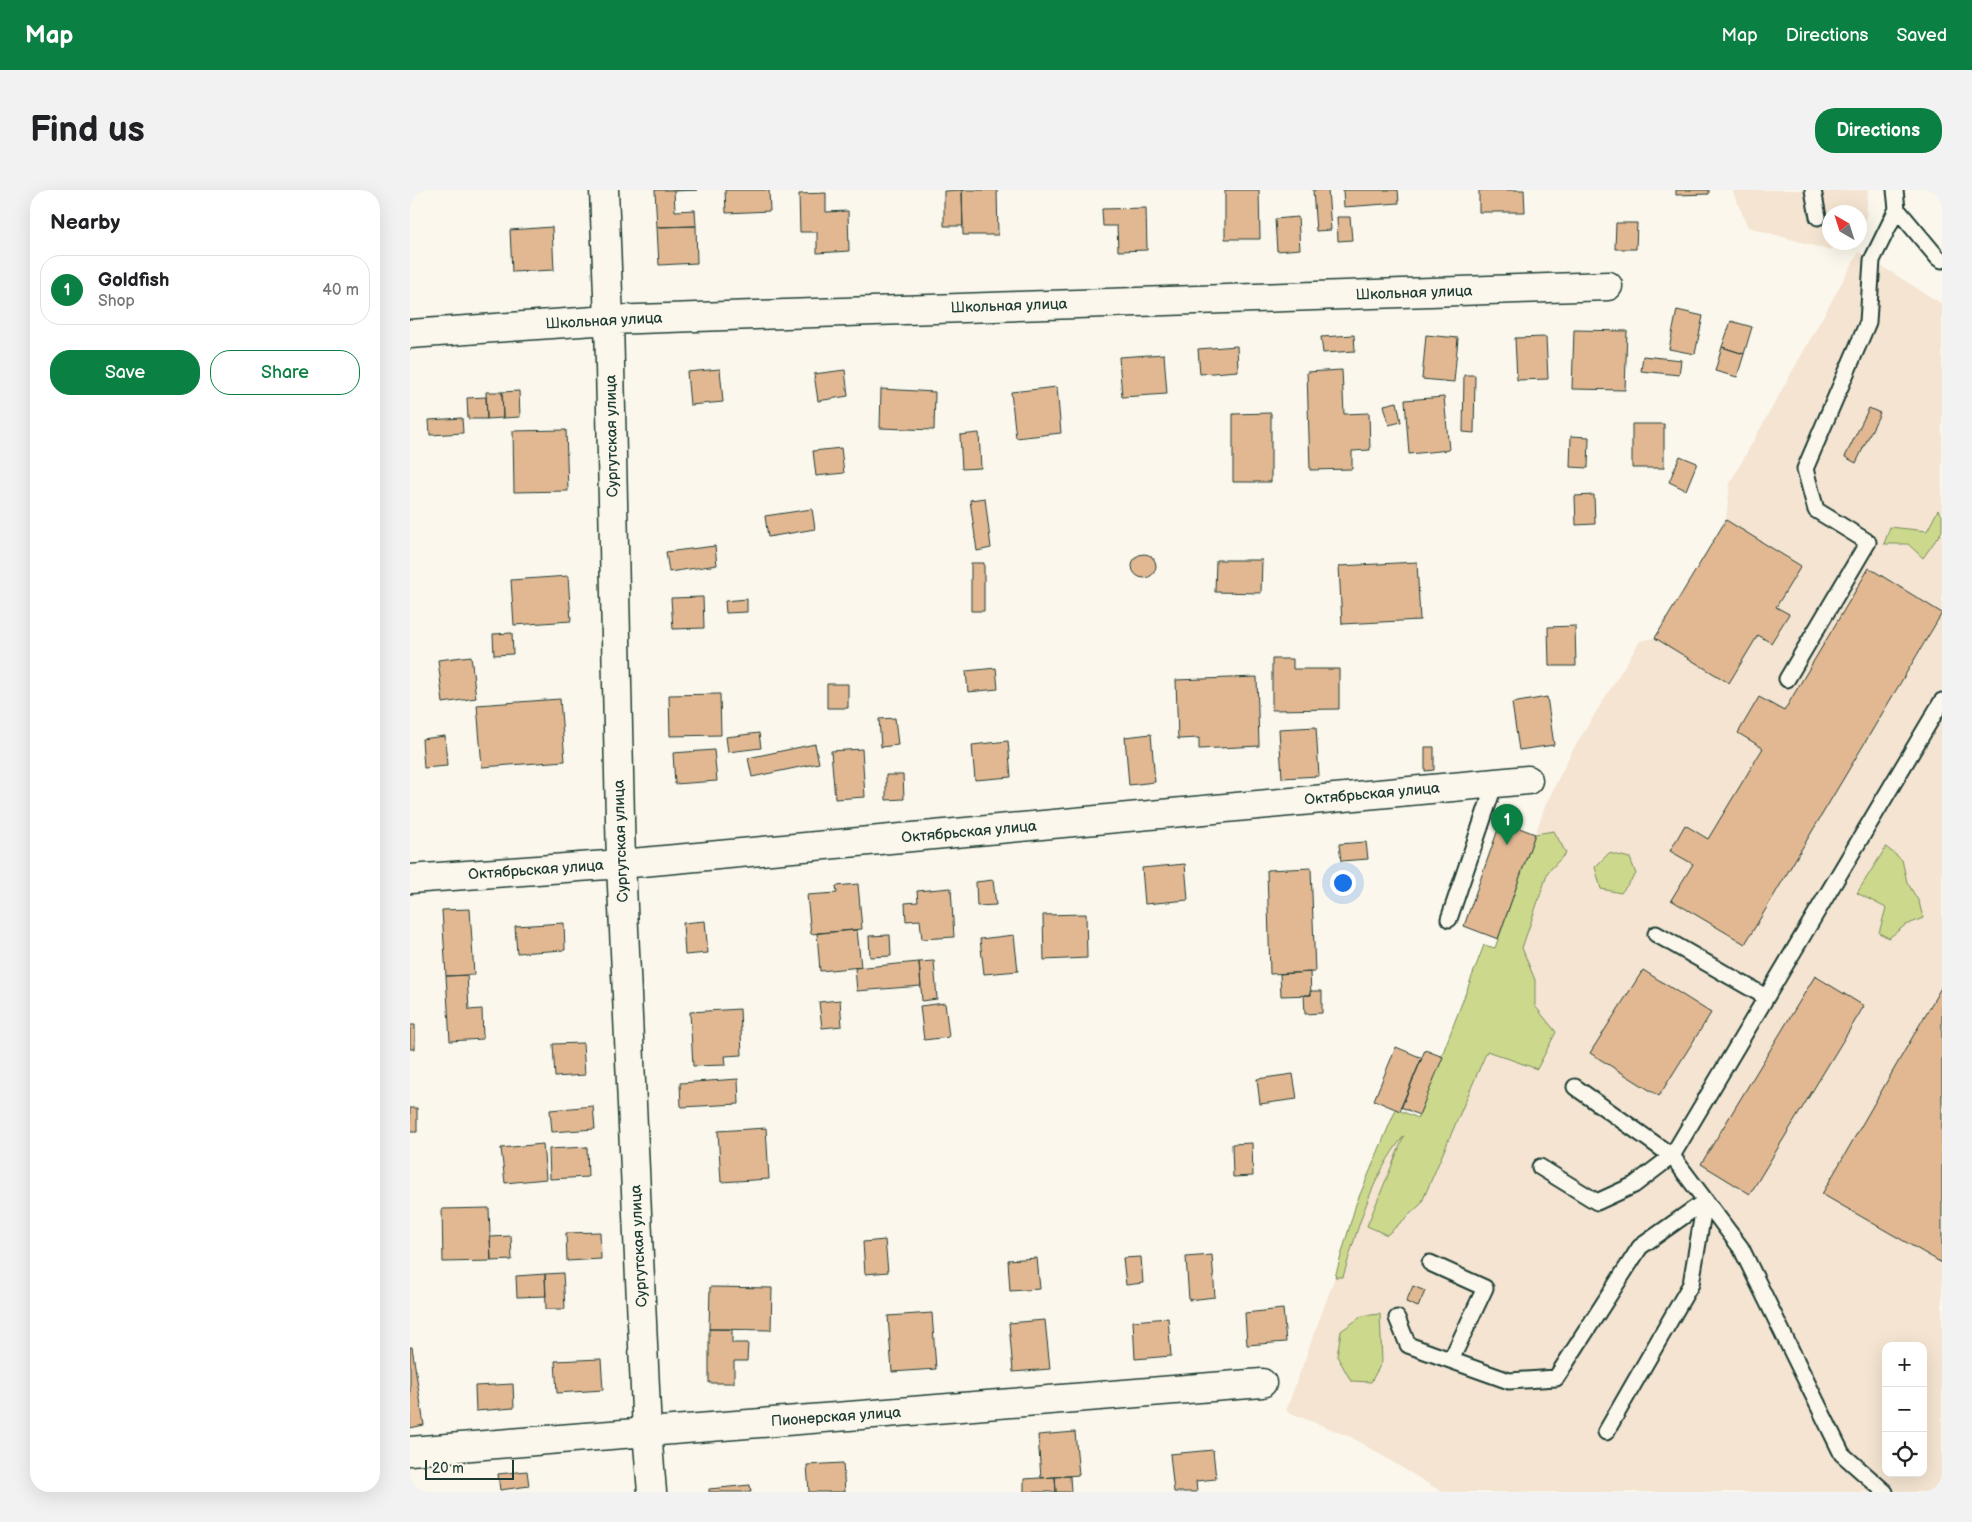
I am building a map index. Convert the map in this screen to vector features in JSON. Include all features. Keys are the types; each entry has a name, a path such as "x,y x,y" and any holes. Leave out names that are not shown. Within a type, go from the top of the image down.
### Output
{"street":[{"name":"Сургутская улица","path":"604,190 609,320 621,864 647,1432 652,1492"},
{"name":"Школьная улица","path":"410,334 609,320 1608,286"},
{"name":"Октябрьская улица","path":"410,879 621,864 1528,780"},
{"name":"Пионерская улица","path":"410,1451 1262,1383"}],"lane":[{"path":"1813,190 1818,217"},
{"path":"1787,679 1868,542 1816,510 1805,469 1868,322 1872,260 1897,209 1895,190"},
{"path":"1897,209 1938,258 1942,260"},
{"path":"1540,1167 1597,1202 1634,1185 1672,1156 1942,701"},
{"path":"1450,919 1495,783"},
{"path":"1656,934 1766,997"},
{"path":"1575,1087 1672,1156 1741,1248 1842,1454 1886,1492"},
{"path":"1397,1318 1408,1345 1509,1381 1556,1378 1640,1248 1706,1201"},
{"path":"1606,1432 1692,1284 1706,1201"},
{"path":"1430,1262 1485,1288 1450,1360"}],"shaded area":[{"path":"1732,190 1868,190 1867,205 1822,205 1822,248 1748,227"},
{"path":"1859,252 1942,304 1942,1492 1442,1492 1353,1438 1286,1411 1335,1277 1356,1204 1396,1109 1418,1118 1484,945 1495,948 1546,804 1571,753 1640,641 1655,638 1726,520 1730,483"}],"green space":[{"path":"1938,510 1942,515 1942,531 1923,558 1908,544 1884,544 1890,527 1927,531"},
{"path":"1554,831 1566,853 1548,872 1522,948 1535,980 1535,1006 1556,1032 1537,1069 1487,1051 1421,1204 1387,1235 1367,1226 1404,1136 1374,1185 1360,1221 1343,1277 1335,1277 1356,1204 1396,1109 1418,1118 1484,945 1495,948 1535,834"},
{"path":"1886,847 1902,860 1907,882 1919,902 1923,918 1904,926 1889,938 1879,933 1886,908 1857,893"},
{"path":"1609,853 1630,858 1636,874 1621,893 1601,889 1595,867"},
{"path":"1380,1314 1382,1362 1371,1382 1351,1381 1337,1356 1341,1331 1362,1316"}],"building":[{"path":"655,190 697,190 674,191 675,211 695,210 696,226 657,227"},
{"path":"725,190 769,190 770,211 726,213"},
{"path":"962,190 997,190 998,235 963,235"},
{"path":"962,190 963,226 944,226 944,191"},
{"path":"1225,190 1259,190 1260,239 1225,239"},
{"path":"1313,190 1328,190 1331,230 1316,231"},
{"path":"1343,190 1398,190 1399,203 1344,207"},
{"path":"1479,190 1524,190 1525,212 1479,212"},
{"path":"1676,190 1709,190 1709,194 1676,195"},
{"path":"826,193 826,212 848,211 849,251 817,253 817,232 800,232 799,194"},
{"path":"1146,208 1147,250 1118,251 1117,226 1103,226 1102,209"},
{"path":"1298,217 1300,249 1277,251 1275,219"},
{"path":"1337,217 1350,217 1352,240 1338,241"},
{"path":"1616,223 1637,223 1636,249 1615,249"},
{"path":"696,226 697,263 659,265 657,227"},
{"path":"552,227 554,270 512,272 510,230"},
{"path":"1677,310 1703,316 1695,354 1669,349"},
{"path":"1731,321 1752,327 1744,354 1722,347"},
{"path":"1574,330 1627,331 1625,390 1572,389"},
{"path":"1354,335 1355,351 1323,353 1321,337"},
{"path":"1426,335 1458,338 1454,382 1422,379"},
{"path":"1546,337 1548,379 1517,380 1515,338"},
{"path":"1237,346 1238,371 1200,374 1198,349"},
{"path":"1722,347 1744,354 1737,377 1715,371"},
{"path":"1164,354 1167,394 1122,397 1119,357"},
{"path":"1643,356 1681,360 1679,375 1641,371"},
{"path":"720,369 723,402 690,405 687,372"},
{"path":"845,370 848,396 818,401 814,374"},
{"path":"1342,370 1344,414 1369,413 1370,450 1352,451 1352,469 1310,470 1307,372"},
{"path":"1464,375 1475,375 1474,433 1463,432"},
{"path":"1057,387 1061,433 1016,438 1011,392"},
{"path":"881,389 935,392 934,430 880,428"},
{"path":"519,391 520,417 503,418 502,392"},
{"path":"486,392 502,392 503,418 487,419"},
{"path":"486,397 487,419 468,419 467,398"},
{"path":"1444,397 1449,450 1409,454 1405,400"},
{"path":"1397,402 1401,422 1389,425 1384,405"},
{"path":"1869,408 1880,413 1856,463 1845,457"},
{"path":"1271,413 1271,482 1233,482 1233,414"},
{"path":"462,418 463,433 430,435 429,420"},
{"path":"1632,424 1664,424 1664,468 1632,468"},
{"path":"566,430 568,491 514,492 513,431"},
{"path":"979,433 981,468 962,469 960,435"},
{"path":"1571,436 1589,437 1588,468 1570,467"},
{"path":"841,448 844,473 816,476 813,451"},
{"path":"1680,456 1697,463 1686,490 1669,482"},
{"path":"1594,495 1595,524 1576,525 1575,496"},
{"path":"985,498 991,548 977,551 970,500"},
{"path":"812,509 815,529 768,537 765,516"},
{"path":"1726,520 1801,566 1776,607 1789,614 1771,643 1758,635 1729,683 1655,638"},
{"path":"715,546 717,565 669,572 666,552"},
{"path":"1144,554 1153,557 1156,566 1153,575 1144,578 1135,575 1132,566 1135,557"},
{"path":"1216,560 1262,560 1261,593 1215,592"},
{"path":"1417,562 1420,620 1342,624 1339,566"},
{"path":"971,563 984,563 984,611 971,611"},
{"path":"1869,568 1942,613 1745,944 1671,900 1693,864 1670,851 1685,825 1708,839 1763,748 1738,733 1759,697 1784,711"},
{"path":"568,576 571,621 514,625 511,580"},
{"path":"703,597 704,628 673,629 671,598"},
{"path":"747,599 747,612 726,613 725,601"},
{"path":"1575,626 1576,666 1549,666 1548,627"},
{"path":"512,633 513,654 494,655 493,634"},
{"path":"471,656 476,698 443,703 438,660"},
{"path":"1272,659 1293,659 1293,669 1339,669 1339,709 1272,710"},
{"path":"996,668 998,689 968,692 966,671"},
{"path":"1257,677 1259,746 1199,749 1199,738 1178,739 1176,680"},
{"path":"827,684 848,684 848,708 827,708"},
{"path":"720,694 721,735 670,736 669,695"},
{"path":"1547,697 1554,745 1519,750 1512,703"},
{"path":"560,699 565,761 482,767 477,705"},
{"path":"895,718 898,745 881,747 879,719"},
{"path":"1316,727 1319,776 1282,778 1279,729"},
{"path":"759,733 761,748 728,752 726,737"},
{"path":"1151,734 1155,782 1129,785 1125,737"},
{"path":"445,736 447,766 424,768 422,739"},
{"path":"1008,741 1011,777 975,780 972,745"},
{"path":"815,744 819,763 752,777 748,758"},
{"path":"1425,747 1434,747 1434,770 1425,771"},
{"path":"862,749 865,797 835,799 831,751"},
{"path":"714,750 717,781 675,784 673,753"},
{"path":"886,775 903,775 904,799 886,800"},
{"path":"1501,821 1535,834 1498,939 1464,926"},
{"path":"1366,842 1368,859 1341,861 1339,844"},
{"path":"1185,864 1188,900 1145,904 1142,868"},
{"path":"1311,868 1315,972 1270,974 1267,870"},
{"path":"993,880 996,905 977,906 976,882"},
{"path":"858,884 862,929 811,934 807,895 837,893 836,886"},
{"path":"951,888 954,937 922,939 920,920 906,921 905,903 918,902 917,891"},
{"path":"470,909 474,975 446,976 442,910"},
{"path":"1086,914 1087,958 1044,960 1043,915"},
{"path":"705,921 708,953 685,955 683,923"},
{"path":"564,923 565,950 517,953 515,926"},
{"path":"857,930 861,967 820,971 817,933"},
{"path":"890,935 891,956 870,957 869,936"},
{"path":"1014,935 1018,971 984,974 980,939"},
{"path":"934,961 937,999 922,1001 919,962"},
{"path":"919,962 921,986 857,991 855,968"},
{"path":"1643,970 1711,1013 1659,1096 1590,1053"},
{"path":"1310,972 1311,995 1281,996 1280,974"},
{"path":"467,975 469,1010 482,1009 483,1039 450,1041 446,976"},
{"path":"1815,976 1864,1006 1750,1194 1701,1164"},
{"path":"1942,986 1942,1263 1822,1194"},
{"path":"1310,991 1322,991 1322,1013 1305,1014 1304,995 1311,995"},
{"path":"840,1000 842,1026 822,1028 819,1002"},
{"path":"945,1003 949,1037 924,1040 920,1006"},
{"path":"740,1009 742,1055 725,1056 726,1065 693,1066 690,1012"},
{"path":"410,1025 415,1025 415,1049 410,1049"},
{"path":"583,1043 585,1075 555,1077 553,1044"},
{"path":"1396,1047 1422,1058 1400,1111 1374,1100"},
{"path":"1425,1050 1443,1057 1419,1115 1401,1107"},
{"path":"1293,1074 1297,1099 1260,1104 1257,1079"},
{"path":"738,1079 739,1104 681,1107 680,1083"},
{"path":"593,1106 595,1129 552,1132 550,1110"},
{"path":"410,1108 417,1108 417,1132 410,1132"},
{"path":"766,1128 769,1179 721,1182 718,1131"},
{"path":"1252,1143 1253,1176 1233,1177 1232,1144"},
{"path":"543,1144 546,1179 505,1183 501,1148"},
{"path":"587,1147 588,1177 550,1179 549,1149"},
{"path":"489,1208 491,1261 443,1262 442,1209"},
{"path":"600,1232 601,1259 567,1261 566,1233"},
{"path":"511,1236 512,1260 491,1261 490,1237"},
{"path":"885,1240 888,1272 865,1274 863,1242"},
{"path":"1212,1255 1215,1297 1189,1300 1186,1257"},
{"path":"1141,1257 1143,1283 1126,1285 1123,1258"},
{"path":"1037,1258 1040,1289 1010,1291 1008,1260"},
{"path":"563,1273 565,1309 546,1309 545,1274"},
{"path":"545,1274 546,1296 517,1297 516,1276"},
{"path":"1413,1286 1425,1291 1418,1307 1406,1302"},
{"path":"710,1287 772,1288 771,1330 709,1329"},
{"path":"1283,1309 1286,1342 1247,1345 1245,1313"},
{"path":"932,1313 936,1369 892,1372 888,1316"},
{"path":"1168,1318 1171,1356 1135,1359 1133,1321"},
{"path":"1045,1320 1050,1369 1013,1372 1009,1323"},
{"path":"709,1329 732,1329 732,1343 748,1343 747,1361 734,1361 734,1383 709,1383"},
{"path":"410,1347 412,1347 424,1425 410,1428"},
{"path":"601,1359 603,1390 557,1393 555,1361"},
{"path":"513,1384 514,1408 476,1411 475,1386"},
{"path":"1075,1432 1079,1475 1041,1478 1038,1435"},
{"path":"1213,1450 1216,1479 1196,1481 1197,1492 1174,1492 1170,1454"},
{"path":"843,1463 845,1492 809,1492 807,1465"},
{"path":"527,1471 529,1486 500,1490 498,1474"},
{"path":"1070,1476 1071,1492 1056,1492 1055,1477"},
{"path":"1055,1477 1056,1492 1024,1492 1024,1479"},
{"path":"750,1485 751,1492 709,1492 709,1489"}],"place":[{"name":"Goldfish","path":"1507,845"}]}
